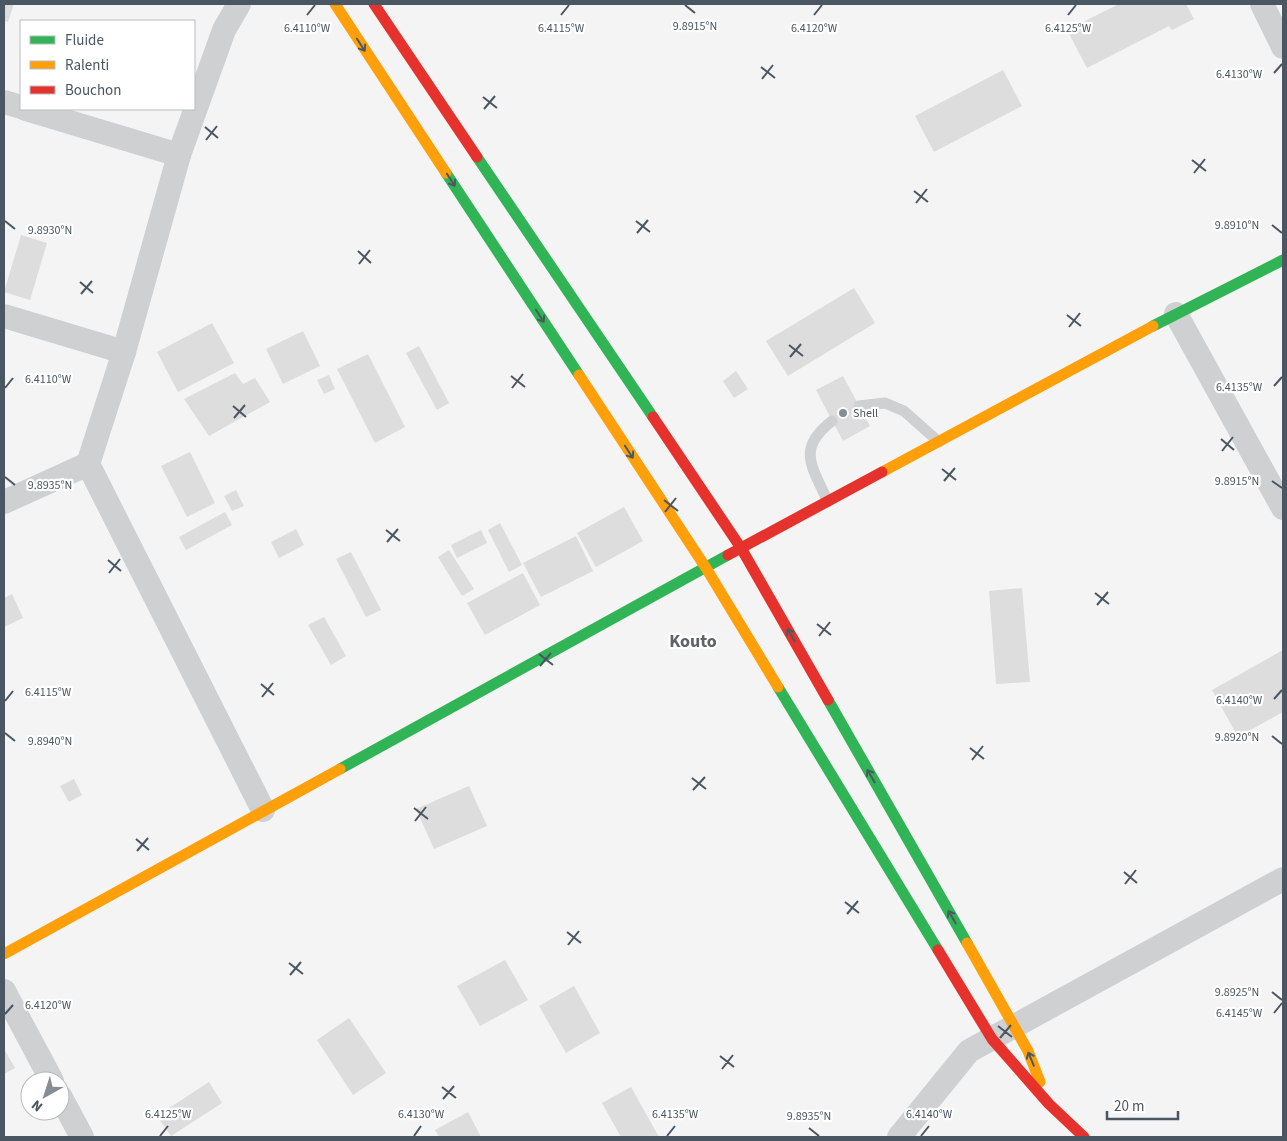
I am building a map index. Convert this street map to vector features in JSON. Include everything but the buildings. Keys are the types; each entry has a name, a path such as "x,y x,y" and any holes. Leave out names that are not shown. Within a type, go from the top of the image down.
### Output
{"main road":[{"path":"335,4 706,568 992,1038 1050,1104 1084,1137"},
{"path":"374,4 741,548 1028,1051 1050,1104"},
{"path":"4,954 741,548 1176,314 1283,260"}],"street":[{"path":"224,30 228,4"},
{"path":"239,4 224,30 179,156 124,352 88,464 264,810"},
{"path":"1262,4 1283,47"},
{"path":"4,102 20,107"},
{"path":"29,110 179,156"},
{"path":"1176,314 1283,508"},
{"path":"4,316 124,352"},
{"path":"4,502 88,464"},
{"path":"899,1137 969,1052 1283,879"},
{"path":"4,991 47,1071"},
{"path":"70,1115 82,1137"}],"lane":[{"path":"859,406 884,403 904,410 939,442"},
{"path":"828,502 811,464 810,445 818,432 832,421"}],"traffic: fast":[{"path":"477,157 653,417"},
{"path":"446,173 579,375"},
{"path":"1153,326 1283,260"},
{"path":"340,769 728,555"},
{"path":"778,687 938,950"},
{"path":"828,700 967,943"}],"traffic: slow":[{"path":"335,4 446,173"},
{"path":"882,472 1153,326"},
{"path":"579,375 706,568 778,687"},
{"path":"4,954 340,769"},
{"path":"967,943 1028,1051 1040,1082"}],"traffic: jam":[{"path":"374,4 477,157"},
{"path":"653,417 741,548 828,700"},
{"path":"728,555 882,472"},
{"path":"938,950 992,1039 1049,1104 1084,1137"}],"place":[{"name":"Shell","path":"843,413"}],"district":[{"name":"Kouto","path":"693,641"}]}
